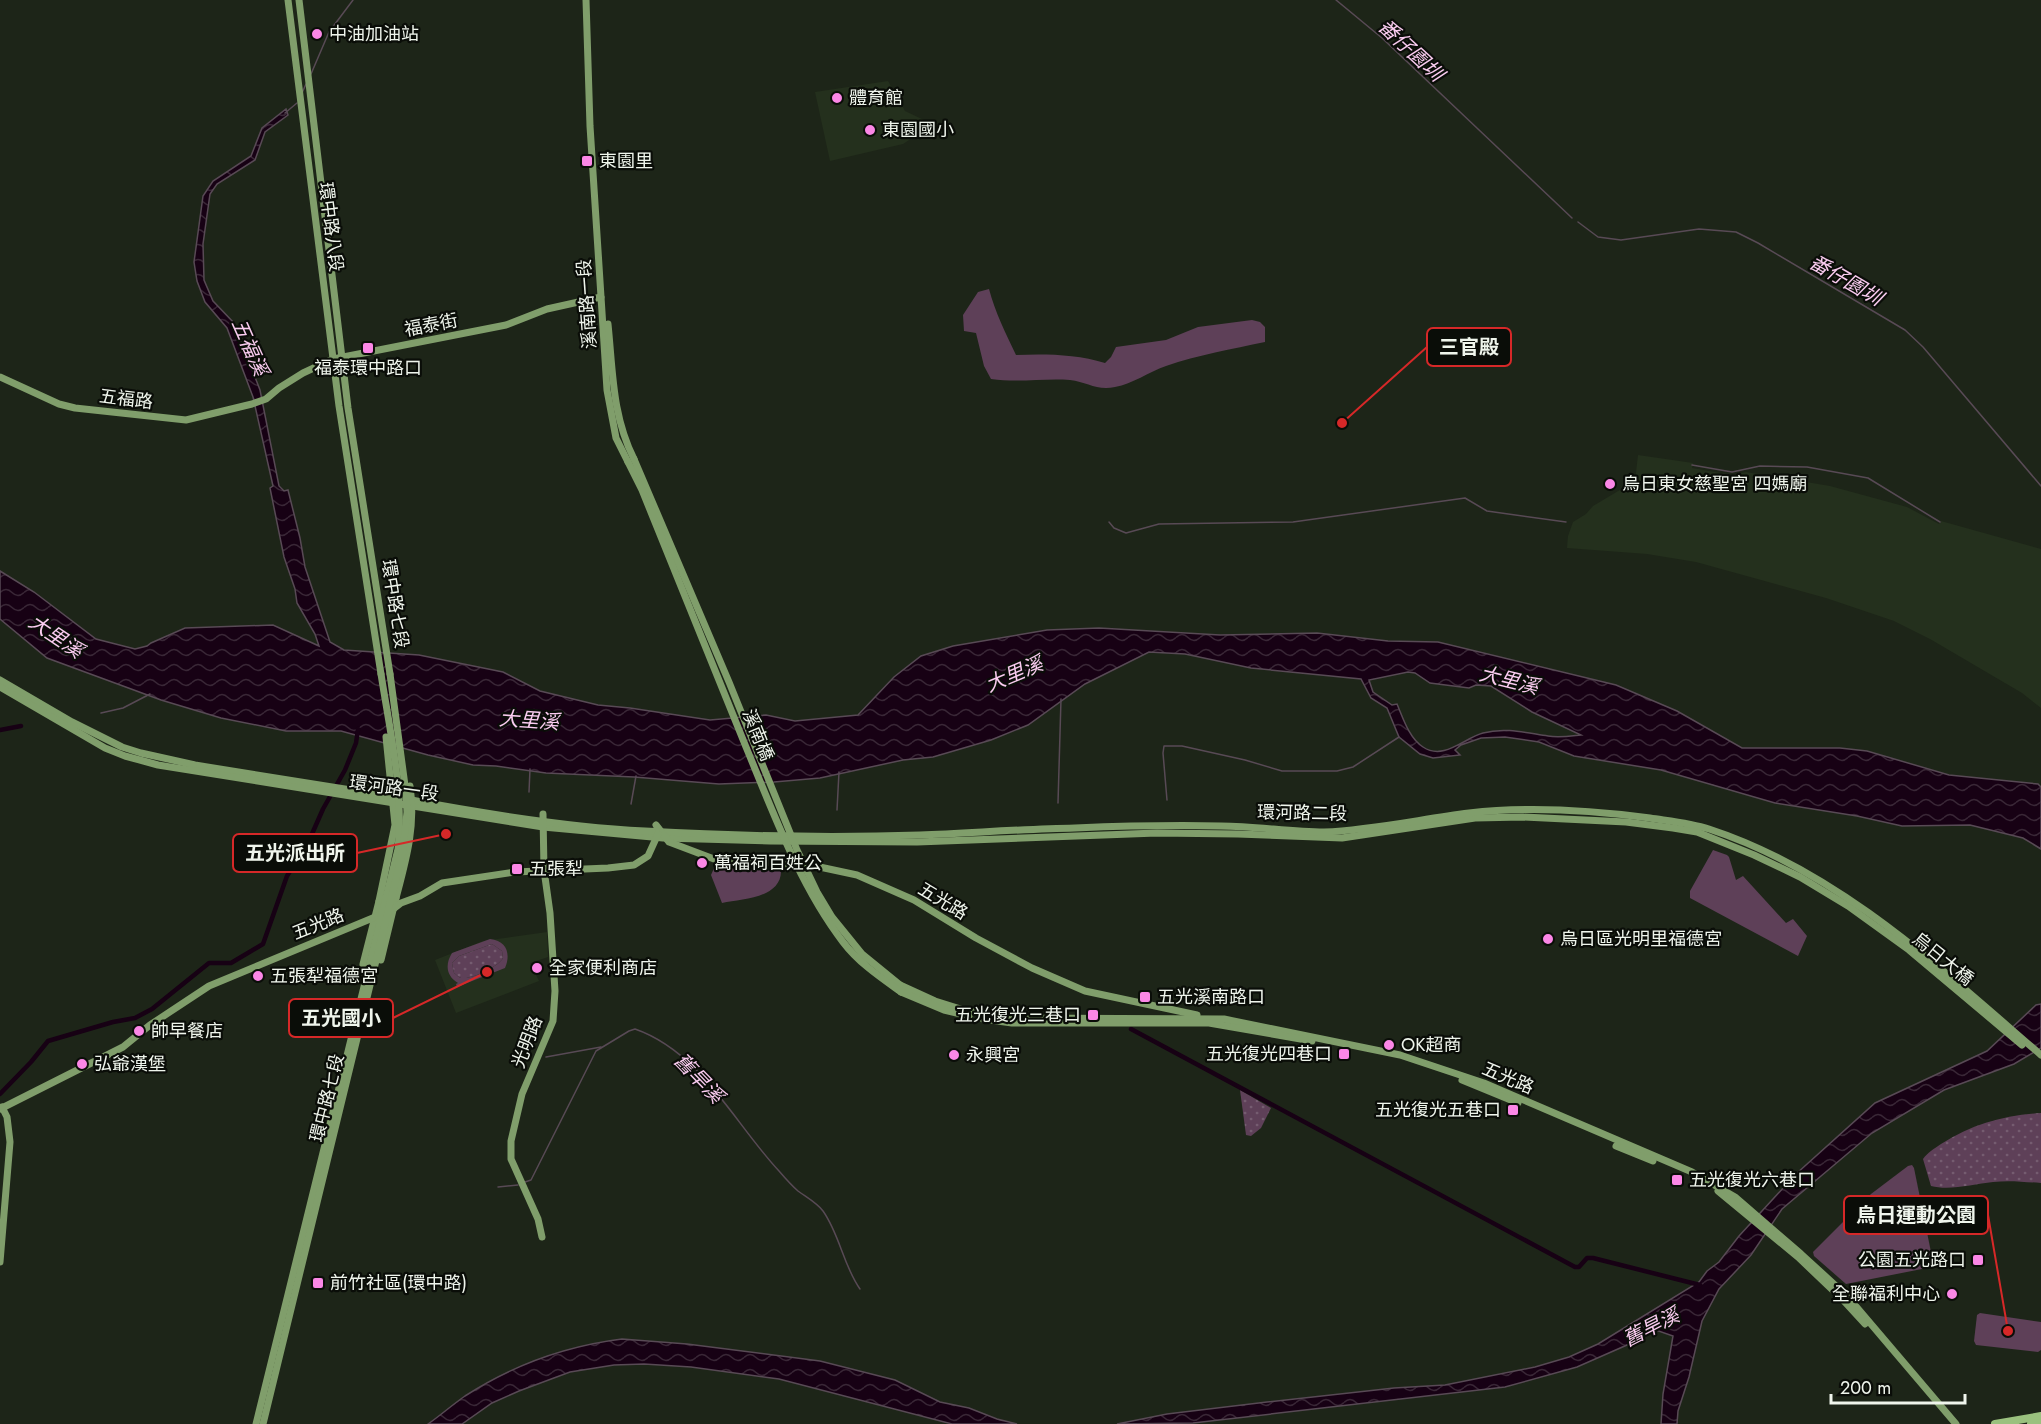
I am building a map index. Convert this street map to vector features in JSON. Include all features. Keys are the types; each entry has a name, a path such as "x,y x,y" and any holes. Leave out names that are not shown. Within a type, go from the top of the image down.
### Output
{"main road":[{"path":"1995,1424 2041,1416"},
{"path":"2031,1424 2041,1423"}],"street":[{"name":"環中路八段","path":"288,0 333,359 348,458"},
{"name":"環中路八段","path":"299,0 348,408 357,456"},
{"name":"溪南路一段","path":"586,0 591,140 603,300 616,407 631,461"},
{"name":"福泰街","path":"266,399 303,373 333,359 506,325 547,309 603,300"},
{"name":"五福路","path":"0,377 60,404 170,420 186,420 266,399"},
{"name":"環中路七段","path":"263,1424 403,850 407,812 390,675 357,456"},
{"name":"環中路七段","path":"256,1424 398,849 399,792 348,458"},
{"name":"溪南橋","path":"631,461 729,682 796,850 817,892 843,931 862,954 901,988"},
{"path":"363,964 395,825 381,675"},
{"path":"381,960 392,910 409,852 412,828 412,804 400,715 390,675"},
{"name":"環河路一段","path":"0,680 72,722 112,742 159,758 543,821"},
{"name":"環河路一段","path":"0,687 105,748 158,765 578,826 658,833 802,838"},
{"name":"環河路二段","path":"802,838 1160,826 1224,826 1290,831 1331,831 1497,810 1552,810 1636,816 1705,827 1754,846 1821,886"},
{"name":"光明路","path":"542,1237 538,1219 511,1159 511,1141 522,1094 553,1021 555,992 550,914 544,870 543,821"},
{"name":"五光路","path":"1,1108 123,1047 150,1025 209,986 392,910 401,903 420,896 442,883 544,870 634,865 648,855 658,833 676,846 714,859 815,866 856,875 914,900 976,938 1032,968 1085,992 1208,1021 1314,1036 1400,1055 1443,1068 1484,1083 1692,1172 1721,1187 1778,1238"},
{"name":"烏日大橋","path":"1821,886 1932,964 2041,1055"},
{"name":"烏日大橋","path":"1932,964 2041,1061"},
{"name":"五光路","path":"901,988 967,1011 993,1016 1208,1021"},
{"path":"0,1262 10,1142 7,1117 1,1108"},
{"path":"1778,1238 1842,1299 1950,1424"},
{"path":"1778,1238 1848,1297 1956,1424"}],"shaded area":[{"name":"東園國小","path":"888,81 905,111 924,120 909,140 903,144 830,161 815,92"},
{"path":"989,289 1016,355 1072,356 1105,363 1116,347 1166,340 1198,327 1252,320 1260,322 1265,327 1265,342 1178,362 1128,383 1109,388 1070,380 991,379 984,366 976,333 964,331 963,315 978,292"},
{"path":"1638,455 1693,463 1692,468 1732,475 1746,472 1830,486 1907,507 1939,524 1941,521 2041,549 2041,708 2022,693 1930,639 1894,621 1826,598 1696,562 1647,554 1567,548 1573,522 1586,514 1593,506 1635,481"},
{"path":"1713,850 1729,857 1736,880 1743,876 1786,923 1793,919 1807,936 1798,956 1690,898 1690,891"},
{"path":"715,866 742,870 781,871 775,887 768,892 722,903 711,875"},
{"path":"547,932 548,957 530,963 539,981 456,1013 435,960 483,941"},
{"path":"490,939 504,945 508,958 505,968 457,987 458,983 451,977 448,970 448,961 452,953","holes":["492,944 502,951 501,961 485,971 467,978 459,977 454,973 452,963 459,956"]},
{"path":"492,944 502,951 503,958 496,965 467,978 460,978 454,973 452,963 459,956"},
{"path":"1240,1090 1271,1108 1261,1128 1251,1136 1246,1135"},
{"path":"2041,1113 2041,1183 2005,1181 1954,1187 1931,1186 1923,1159 1941,1144 1965,1131 1989,1122"},
{"path":"1912,1165 1933,1262 1927,1268 1846,1284 1814,1256 1813,1252 1871,1194"},
{"path":"1980,1313 2041,1322 2041,1350 2038,1352 1976,1345 1974,1341 1977,1315"}],"water":[{"name":"大里溪","path":"286,109 288,115 265,132 255,160 217,184 210,194 203,244 204,280 213,301 234,323 260,390 279,486 284,491 288,490 305,567 330,642 344,650 419,655 503,672 540,691 598,705 710,720 766,715 795,721 858,715 894,677 921,656 953,646 1047,630 1099,628 1220,635 1317,633 1388,641 1438,642 1616,685 1677,711 1742,748 1840,748 1867,751 1949,775 2038,784 2041,787 2041,849 2023,838 1970,825 1902,826 1857,816 1775,803 1661,770 1574,756 1539,742 1505,737 1481,738 1461,745 1455,750 1460,755 1433,758 1420,754 1399,737 1387,708 1371,698 1361,679 1251,668 1185,654 1149,652 1085,684 1028,725 991,740 933,757 903,760 820,778 719,784 546,773 473,765 341,731 286,731 221,718 161,700 47,658 0,619 0,571 34,592 96,639 135,649 147,646 185,628 273,625 319,646 315,634 297,603 295,589 284,557 270,488 273,486 253,397 227,328 205,302 197,281 194,262 203,196 213,181 251,156 262,128","holes":["1408,672 1415,673 1430,683 1469,688 1476,685 1491,686 1532,712 1581,735 1556,737 1516,731 1491,731 1446,750 1431,751 1414,738 1397,704 1392,705 1373,692 1369,680"]},
{"path":"2041,1004 2041,1048 2014,1064 1944,1090 1872,1133 1782,1209 1751,1255 1719,1289 1702,1321 1689,1377 1678,1411 1677,1424 1661,1424 1663,1394 1673,1336 1653,1329 1627,1345 1577,1367 1505,1387 1193,1423 1117,1424 1167,1414 1267,1402 1394,1388 1445,1385 1535,1367 1569,1357 1598,1344 1699,1282 1796,1174 1875,1103 1987,1051 2036,1005"},
{"path":"622,1339 687,1344 820,1361 895,1380 940,1402 969,1408 1017,1424 952,1424 779,1379 691,1367 644,1364 614,1365 570,1372 492,1403 462,1424 428,1424 465,1396 521,1366 581,1346"}],"waterway":[{"name":"五福溪","path":"311,74 329,32 353,0"},
{"name":"番仔園圳","path":"1336,0 1382,38 1572,218"},
{"name":"五福溪","path":"302,93 306,84"},
{"name":"五福溪","path":"285,113 297,103"},
{"name":"番仔園圳","path":"1578,222 1598,237 1621,240 1699,229 1736,232 1758,243 1905,330 1923,347 2041,486"},
{"path":"1692,465 1732,472 1760,466 1807,467 1868,478 1940,522"},
{"path":"1109,522 1114,528 1126,533 1159,524 1293,522 1465,498 1487,511 1566,522"},
{"path":"101,713 123,708 150,694"},
{"path":"1058,803 1061,699"},
{"path":"0,730 21,726"},
{"path":"0,1094 48,1041 135,1018 152,1009 209,963 231,963 263,944 287,876 308,843 323,809 345,770 356,743 358,729"},
{"path":"1167,800 1164,746 1182,746 1282,771 1337,771 1353,767 1399,737"},
{"path":"529,792 530,769"},
{"path":"837,810 839,772"},
{"path":"631,804 636,776"},
{"name":"舊旱溪","path":"525,1182 531,1180 596,1051 635,1029 658,1040 698,1071 786,1179 821,1208 834,1230 849,1270 860,1289"},
{"path":"1131,1029 1575,1267 1579,1267 1587,1258 1593,1258 1700,1285"},
{"path":"546,1057 601,1047"},
{"name":"舊旱溪","path":"498,1187 518,1185"}],"place":[{"name":"中油加油站","path":"317,34"},
{"name":"體育館","path":"837,98"},
{"name":"東園國小","path":"870,130"},
{"name":"東園里","path":"587,161"},
{"name":"福泰環中路口","path":"368,348"},
{"name":"三官殿","path":"1342,423"},
{"name":"烏日東女慈聖宮 四媽廟","path":"1610,484"},
{"name":"五光派出所","path":"446,834"},
{"name":"萬福祠百姓公","path":"702,863"},
{"name":"五張犁","path":"517,869"},
{"name":"烏日區光明里福德宮","path":"1548,939"},
{"name":"全家便利商店","path":"537,968"},
{"name":"五光國小","path":"487,972"},
{"name":"五張犁福德宮","path":"258,976"},
{"name":"五光溪南路口","path":"1145,997"},
{"name":"五光復光三巷口","path":"1093,1015"},
{"name":"帥早餐店","path":"139,1031"},
{"name":"OK超商","path":"1389,1045"},
{"name":"五光復光四巷口","path":"1344,1054"},
{"name":"永興宮","path":"954,1055"},
{"name":"弘爺漢堡","path":"82,1064"},
{"name":"五光復光五巷口","path":"1513,1110"},
{"name":"五光復光六巷口","path":"1677,1180"},
{"name":"公園五光路口","path":"1978,1260"},
{"name":"前竹社區(環中路)","path":"318,1283"},
{"name":"全聯福利中心","path":"1952,1294"},
{"name":"烏日運動公園","path":"2008,1331"}]}
